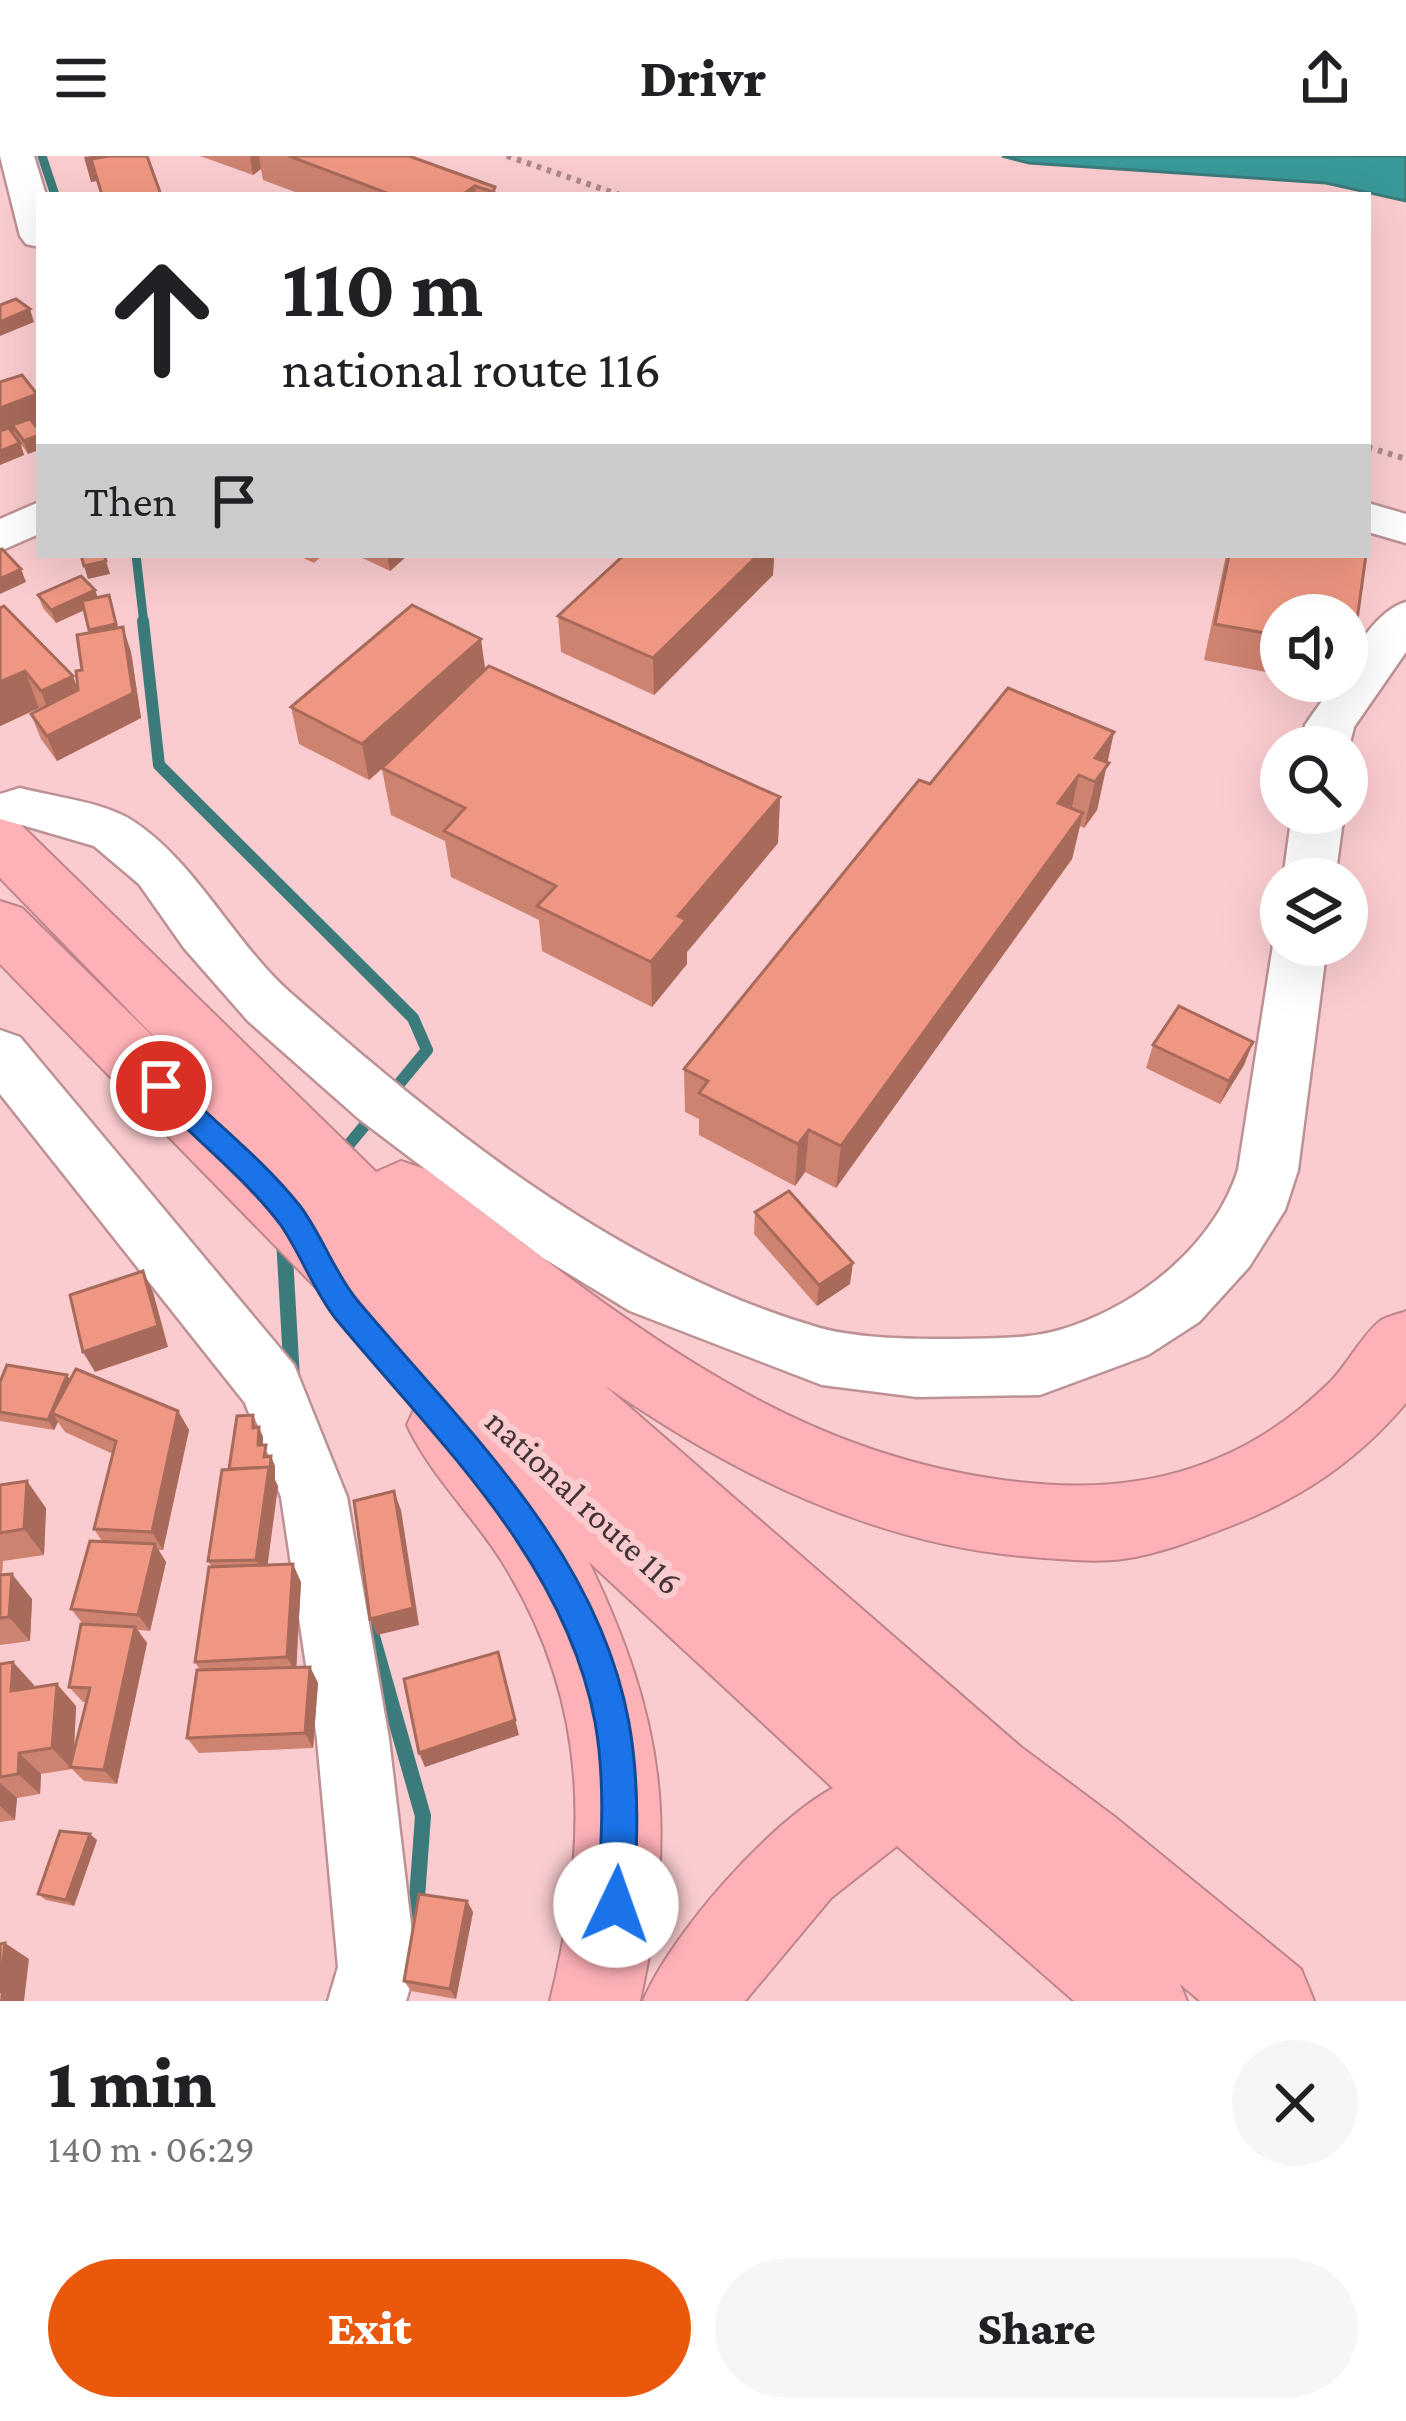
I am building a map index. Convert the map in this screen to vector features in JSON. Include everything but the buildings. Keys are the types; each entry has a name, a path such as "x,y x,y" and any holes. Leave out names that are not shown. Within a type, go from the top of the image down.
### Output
{"highway":[{"name":"national route 116","path":"0,841 174,1018 656,1482 992,1777 1085,1847"},
{"name":"national route 116","path":"0,926 562,1486 907,1799 1142,2001"},
{"path":"174,1018 617,1353 746,1435 880,1493 1000,1516 1117,1523 1226,1496 1316,1444 1374,1393 1406,1344"},
{"path":"289,1214 341,1303 505,1495 556,1575 588,1642 612,1721 621,1811 616,1905 595,2001"},
{"path":"688,2001 796,1872 847,1827 907,1799 992,1777"},
{"path":"1085,1847 1269,2001"},
{"path":"1085,1847 1317,2001"}],"street":[{"path":"16,156 36,226"},
{"path":"0,536 36,518"},
{"path":"1371,518 1406,529"},
{"path":"1330,726 1406,617"},
{"path":"0,813 20,806 112,832 157,870 203,934 268,1006 379,1102 581,1250 652,1292 822,1357 917,1368 1040,1366 1126,1335 1177,1303 1228,1248 1255,1210 1268,1170 1297,966"},
{"path":"0,1053 272,1386 314,1497 353,1739 377,1967 367,2001"}],"path":[{"path":"507,156 611,192"},
{"path":"1371,448 1406,459"}],"water":[{"path":"1002,156 1406,156 1406,201 1326,183 1029,163"}],"waterway":[{"path":"42,156 54,192"},
{"path":"136,558 144,624"},
{"path":"143,621 159,765 413,1018 427,1050 337,1159"},
{"path":"284,1239 292,1379"},
{"path":"364,1608 423,1816 415,1925"}],"route":[{"path":"161,1086 289,1214 341,1303 505,1495 556,1575 588,1642 612,1721 621,1811 616,1905"}]}
